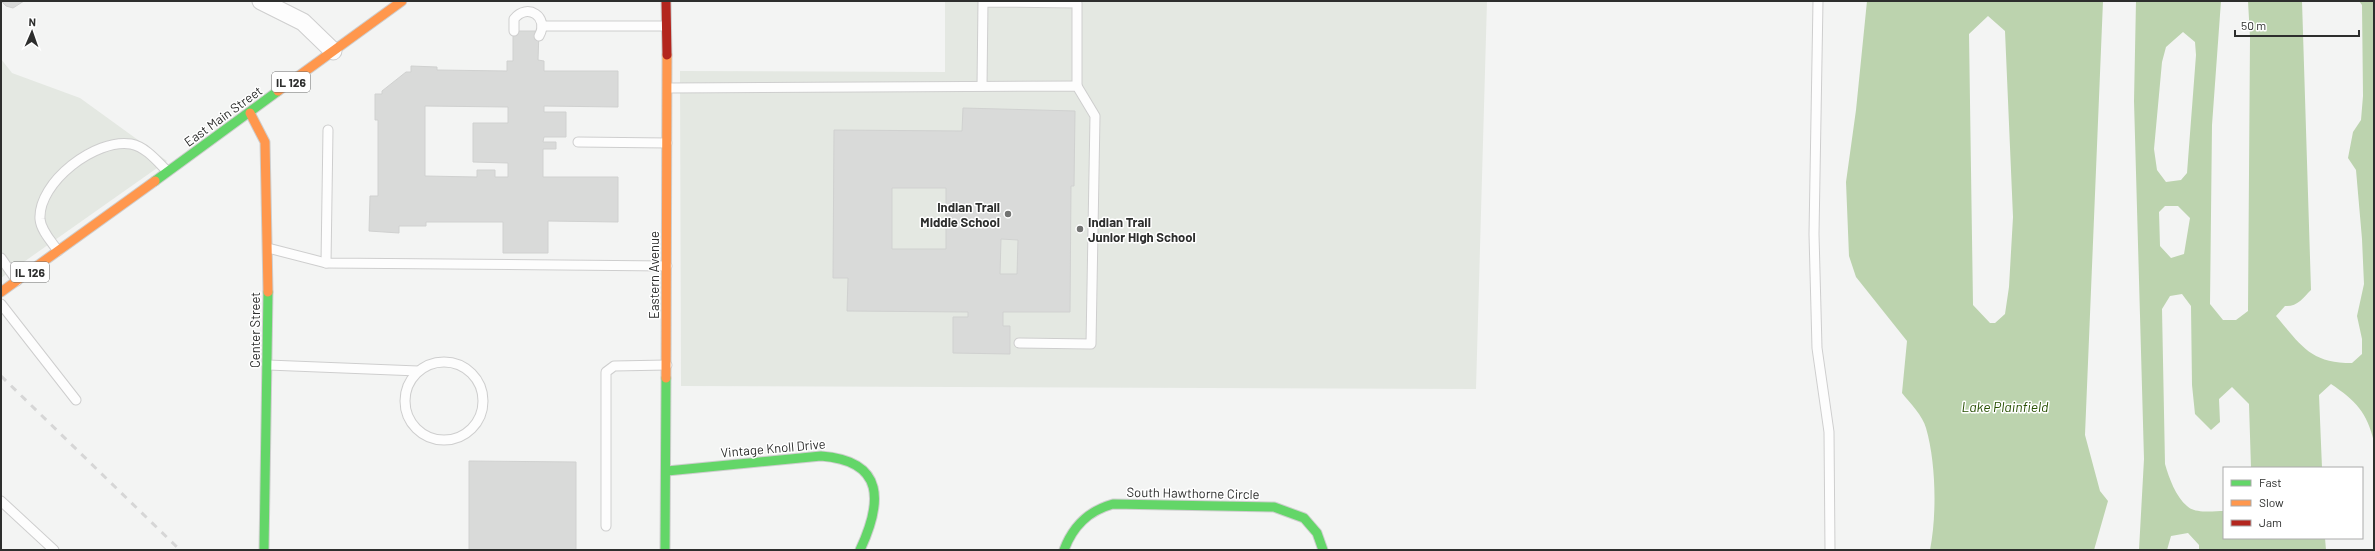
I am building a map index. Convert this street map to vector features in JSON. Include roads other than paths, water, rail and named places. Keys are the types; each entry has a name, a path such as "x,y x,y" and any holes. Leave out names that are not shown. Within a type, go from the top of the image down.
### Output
{"street":[{"path":"261,1 303,22 333,50"},
{"name":"East Main Street","path":"58,251 250,113 333,50 402,1"},
{"name":"Eastern Avenue","path":"665,550 667,471 668,88 666,1"},
{"name":"Center Street","path":"250,113 265,142 267,164 268,364 264,550"},
{"name":"IL 126","path":"1,292 58,251"},
{"name":"Vintage Knoll Drive","path":"667,471 821,456 837,456 850,460 862,468 870,477 875,494 874,517 860,550"},
{"name":"South Hawthorne Circle","path":"1064,550 1073,531 1084,516 1102,507 1120,504 1274,507 1304,518 1317,533 1323,550"}],"lane":[{"path":"1818,1 1814,242 1817,348 1829,432 1830,550"},
{"path":"982,86 983,2 1077,3 1077,86 1095,116 1090,344 1019,344"},
{"path":"514,31 514,19 522,11 534,12 538,15 542,26 539,36"},
{"path":"542,26 666,26"},
{"path":"668,88 1077,86"},
{"path":"326,263 328,130"},
{"path":"578,142 667,143"},
{"path":"58,251 44,230 40,220 42,206 47,194 58,177 78,162 100,147 117,144 132,144 146,150 168,171"},
{"path":"268,248 326,263 667,266"},
{"path":"1,258 17,281"},
{"path":"1,304 76,400"},
{"path":"268,364 418,371 432,364 447,362 466,368 474,375 483,394 484,404 477,424 470,431 457,438 442,441 431,439 414,427 405,409 405,399 411,379 418,371"},
{"path":"606,526 606,372 614,366 667,365"},
{"path":"1,501 54,550"}],"water":[{"name":"Lake Plainfield","path":"1867,1 2103,1 2085,435 2100,491 2108,501 2094,550 1930,550 1934,521 1934,472 1932,456 1924,423 1916,410 1902,393 1907,341 1856,277 1849,256 1846,182 1856,110","holes":["1988,16 2005,31 2013,217 2009,287 2005,314 1995,323 1990,323 1973,305 1969,34"]},
{"path":"2136,1 2221,1 2212,125 2210,304 2223,320 2236,320 2248,311 2250,37 2248,1 2302,1 2311,290 2293,305 2285,306 2276,316 2300,344 2316,356 2326,360 2352,363 2362,354 2362,339 2357,316 2364,284 2356,170 2348,158 2353,132 2361,120 2363,96 2362,5 2359,1 2374,1 2374,442 2368,423 2359,408 2347,396 2331,384 2319,395 2322,467 2251,467 2249,404 2232,387 2219,399 2220,422 2211,430 2195,414 2192,385 2191,306 2182,294 2170,296 2162,309 2165,464 2179,498 2190,509 2205,512 2223,511 2223,539 2325,539 2326,550 2199,550 2199,545 2188,533 2171,536 2167,550 2139,550 2144,459 2134,101","holes":["2183,32 2195,42 2196,55 2187,173 2181,180 2166,182 2157,170 2154,149 2162,62 2166,47","2165,206 2178,206 2190,218 2184,254 2171,258 2160,246 2159,212"]}],"railway":[{"path":"1,376 180,550"}],"place":[{"name":"Indian Trail Middle School","path":"1008,214"},
{"name":"Indian Trail Junior High School","path":"1080,229"}]}
